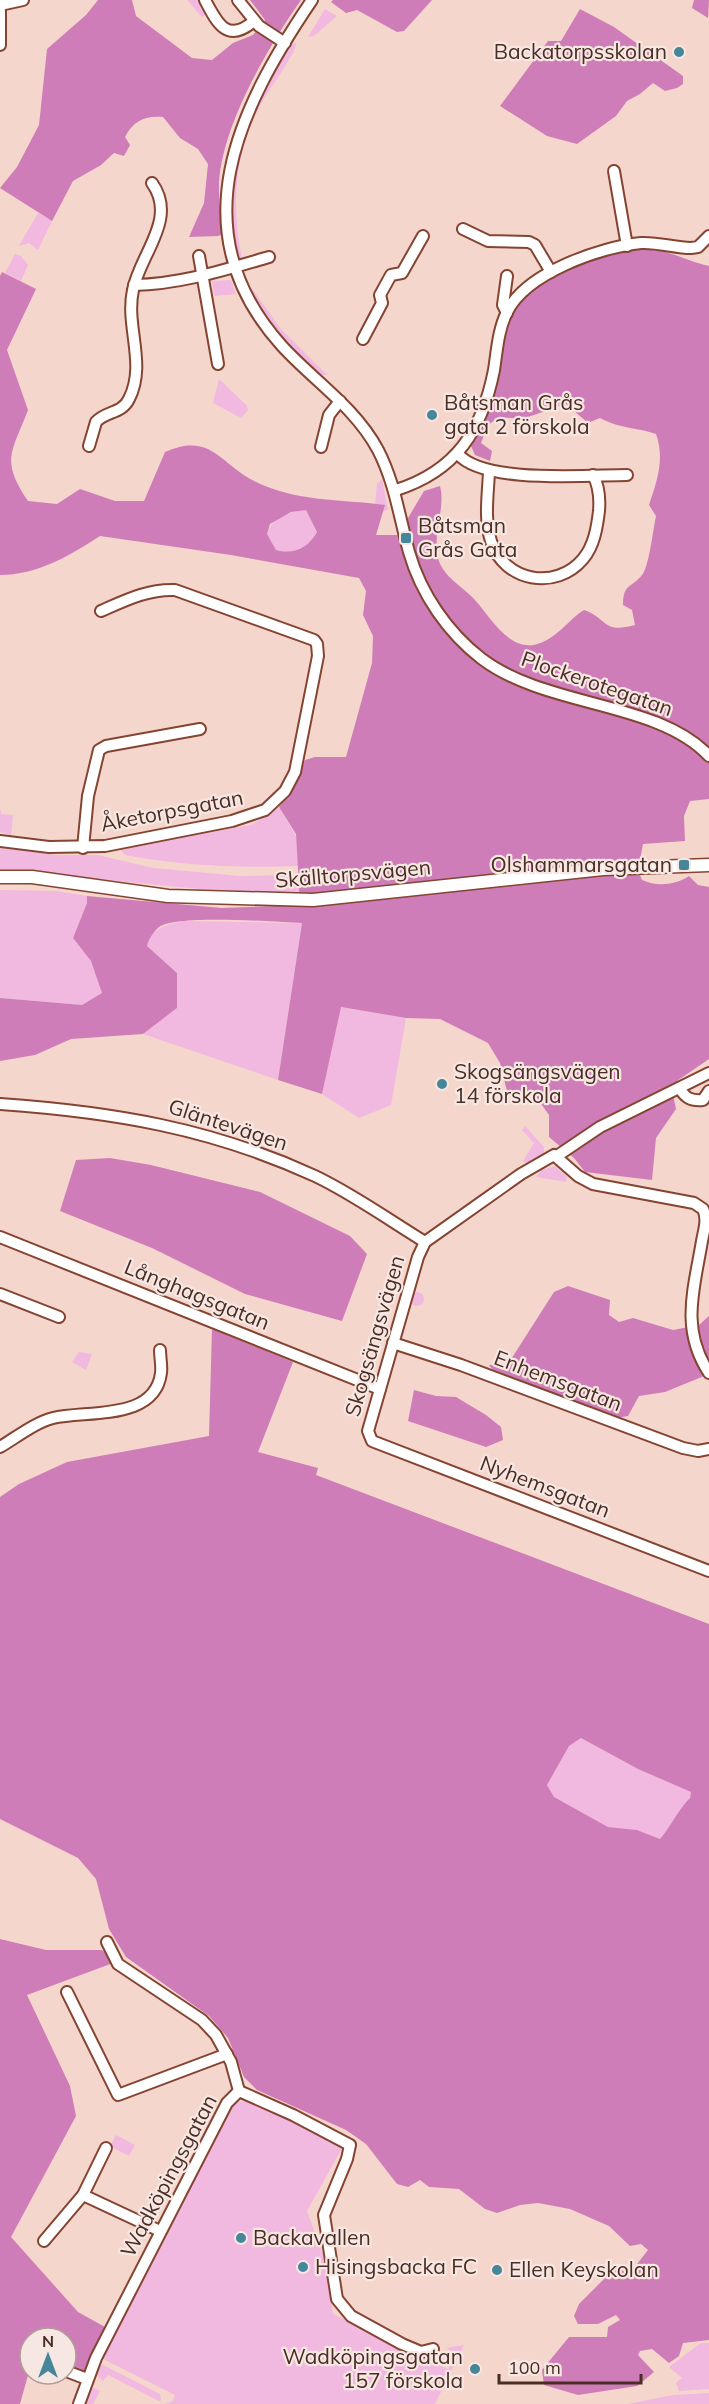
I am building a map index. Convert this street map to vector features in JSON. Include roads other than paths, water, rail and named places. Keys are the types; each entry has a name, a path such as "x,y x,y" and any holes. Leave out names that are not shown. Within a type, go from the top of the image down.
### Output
{"street":[{"path":"0,5 24,0"},
{"path":"205,0 216,22 227,30 244,29 254,21"},
{"path":"238,0 254,21 285,44"},
{"name":"Plockerotegatan","path":"312,0 253,98 233,151 228,181 226,220 236,267 252,305 270,332 340,401 374,442 396,490 409,550 421,583 444,621 471,650 502,672 534,687 674,730 694,742 709,756"},
{"path":"0,11 0,45"},
{"path":"614,171 627,246"},
{"path":"89,446 96,422 122,409 133,388 136,359 130,309 134,285 160,224 162,203 160,193 152,183"},
{"path":"463,229 488,241 528,242 535,245 551,272"},
{"path":"363,339 382,303 380,295 391,275 402,273 423,236"},
{"path":"396,490 436,472 458,454 472,432 488,397 507,313 515,300 551,272 593,255 642,243 698,247 709,236"},
{"path":"199,256 218,364"},
{"path":"134,285 176,282 269,257"},
{"path":"507,276 503,305 507,313"},
{"path":"321,447 329,415 340,401"},
{"path":"458,454 464,461 489,472 627,475"},
{"path":"489,472 488,515 491,543 506,566 522,576 540,580 568,572 585,557 591,546 599,504 593,475"},
{"name":"Åketorpsgatan","path":"0,841 83,848 232,821 265,810 285,791 296,772 318,656 317,644 309,637 175,590 159,589 135,595 101,610"},
{"path":"83,848 88,796 99,750 106,746 200,729"},
{"name":"Skälltorpsvägen","path":"0,877 32,878 168,896 314,900 603,869 709,865"},
{"path":"679,1088 689,1100 708,1096 707,1074 600,1127 557,1156 578,1176 593,1184 694,1203 703,1209 705,1222 693,1294 691,1329 695,1349 709,1374"},
{"name":"Gläntevägen","path":"0,1104 97,1113 161,1123 212,1137 317,1177 425,1242"},
{"name":"Skogsängsvägen","path":"369,1437 368,1426 425,1242 521,1174 552,1155 557,1156"},
{"name":"Långhagsgatan","path":"0,1237 380,1389"},
{"path":"0,1294 59,1317"},
{"name":"Enhemsgatan","path":"393,1343 461,1365 683,1448 698,1451 709,1449"},
{"path":"0,1447 33,1426 53,1418 135,1407 155,1392 161,1374 160,1350"},
{"name":"Nyhemsgatan","path":"369,1437 372,1441 709,1571"},
{"path":"107,1942 118,1964 202,2020 216,2035 227,2054 239,2091"},
{"path":"67,1992 118,2095 227,2054"},
{"name":"Wadköpingsgatan","path":"79,2404 96,2358 160,2231 227,2103 239,2091 293,2115 350,2145 347,2159 324,2215 337,2300 351,2316 402,2344 421,2352 433,2349"},
{"path":"44,2241 83,2195 106,2148"},
{"path":"83,2195 160,2231"},
{"path":"78,2376 87,2379"}],"place":[{"name":"Backatorpsskolan","path":"679,52"},
{"name":"Båtsman Grås gata 2 förskola","path":"432,415"},
{"name":"Båtsman Grås Gata","path":"406,538"},
{"name":"Olshammarsgatan","path":"684,865"},
{"name":"Skogsängsvägen 14 förskola","path":"442,1084"},
{"name":"Backavallen","path":"241,2238"},
{"name":"Hisingsbacka FC","path":"303,2267"},
{"name":"Ellen Keyskolan","path":"497,2270"},
{"name":"Wadköpingsgatan 157 förskola","path":"475,2369"}]}
